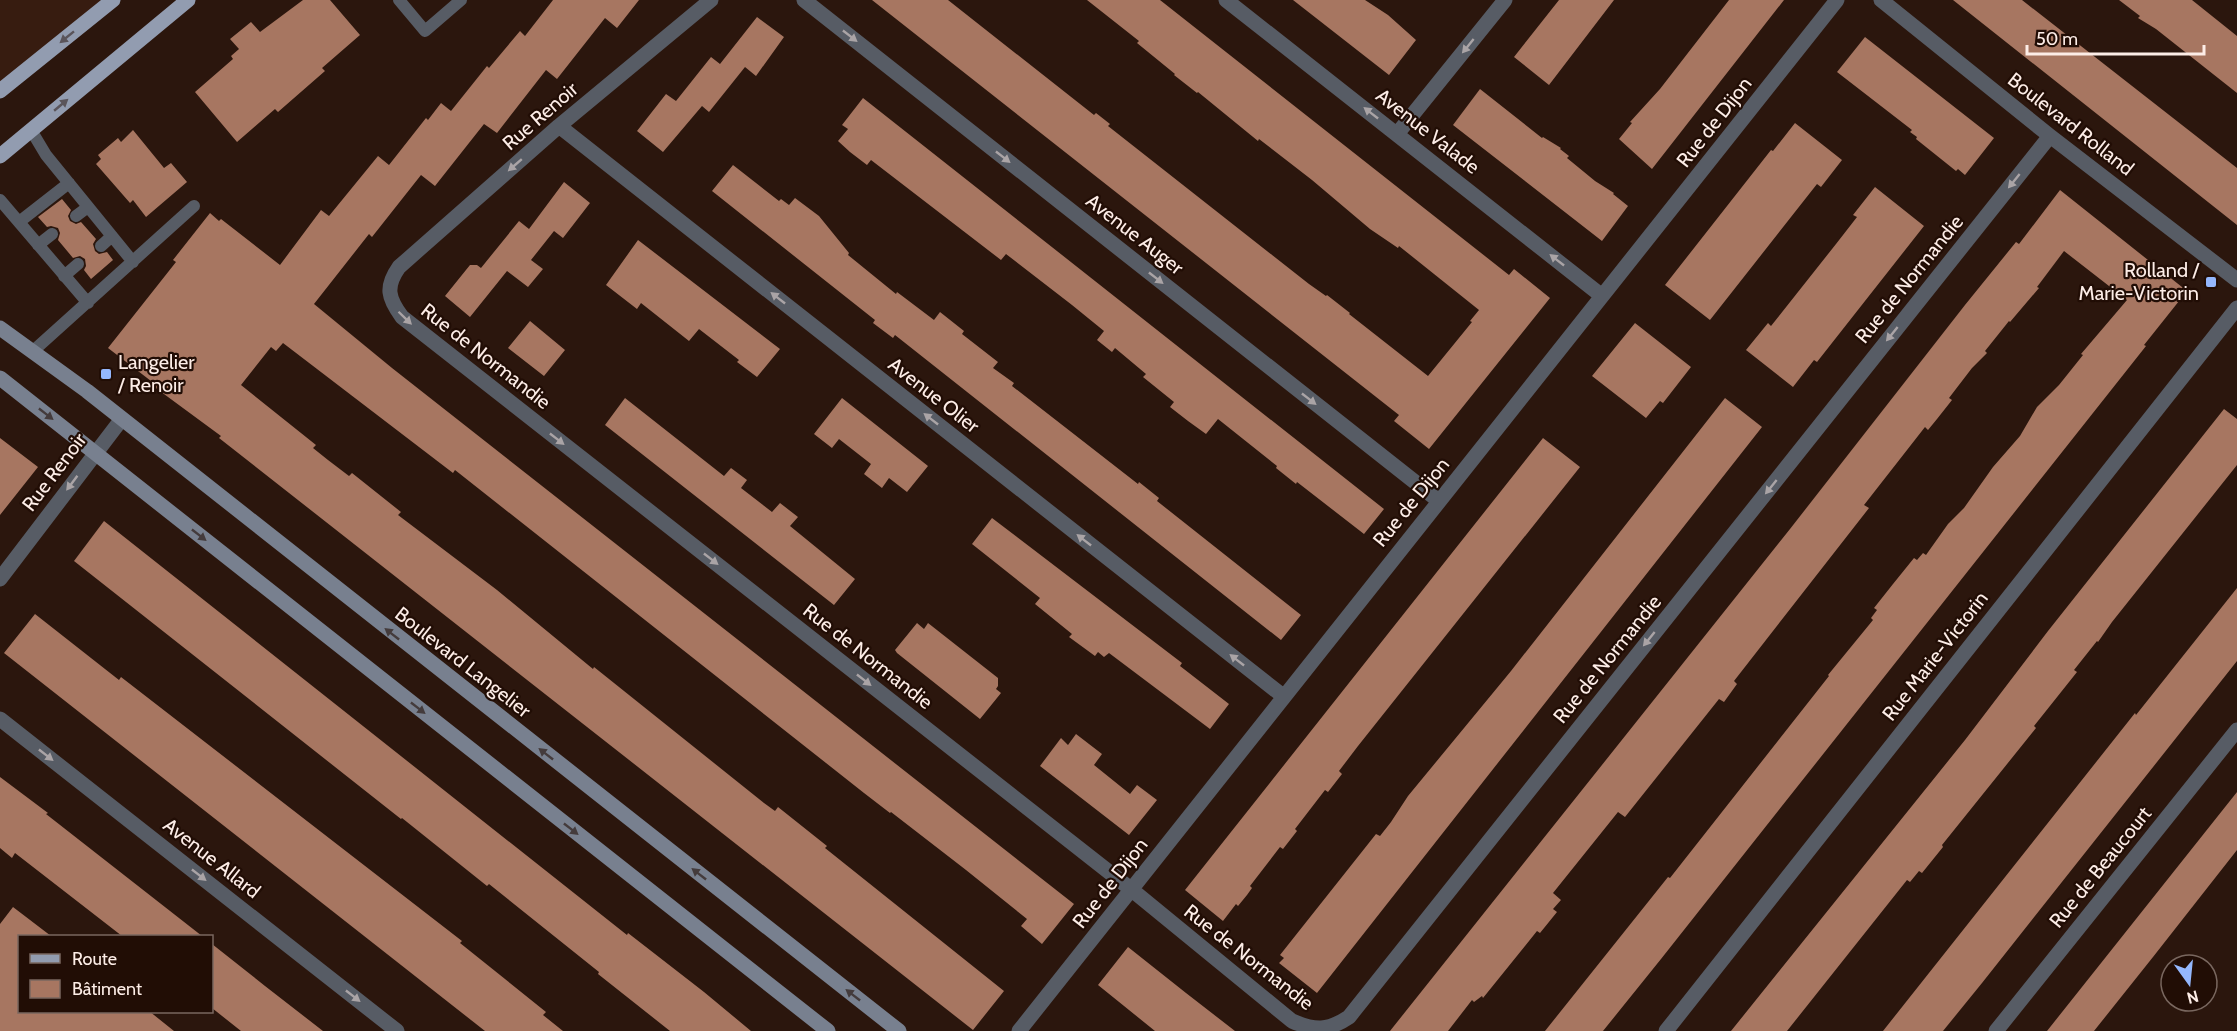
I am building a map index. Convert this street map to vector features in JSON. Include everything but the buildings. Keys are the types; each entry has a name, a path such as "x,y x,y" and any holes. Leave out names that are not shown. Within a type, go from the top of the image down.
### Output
{"main road":[{"path":"0,91 113,0"},
{"path":"0,156 188,0"},
{"name":"Boulevard Langelier","path":"0,328 87,391 898,1031"},
{"path":"0,378 828,1031"}],"street":[{"name":"Rue Renoir","path":"399,267 559,126 711,0"},
{"name":"Avenue Auger","path":"804,0 1439,501"},
{"name":"Avenue Valade","path":"1226,0 1602,296"},
{"path":"1397,134 1505,0"},
{"name":"Rue de Dijon","path":"1019,1031 1837,0"},
{"name":"Boulevard Rolland","path":"1881,0 2050,136 2237,280"},
{"name":"Avenue Olier","path":"559,126 1283,696"},
{"name":"Rue de Normandie","path":"399,267 392,278 389,290 393,305 402,317 1132,890 1292,1021 1306,1028 1322,1031 1338,1026 1356,1008 2050,136"},
{"name":"Rue Marie-Victorin","path":"1666,1031 2237,308"},
{"name":"Rue Renoir","path":"0,579 121,420"},
{"name":"Avenue Allard","path":"0,719 397,1031"},
{"name":"Rue de Beaucourt","path":"1996,1031 2237,730"}],"lane":[{"path":"399,0 425,31 461,0"},
{"path":"31,130 46,155 133,262"},
{"path":"19,222 69,183"},
{"path":"0,201 88,303"},
{"path":"32,352 194,206"},
{"path":"76,216 88,207"},
{"path":"38,245 52,234"},
{"path":"101,246 112,236"},
{"path":"64,276 78,264"}],"shaded area":[{"path":"0,0 104,0 0,87"}],"place":[{"name":"Rolland / Marie-Victorin","path":"2211,282"},
{"name":"Langelier / Renoir","path":"106,374"}]}
